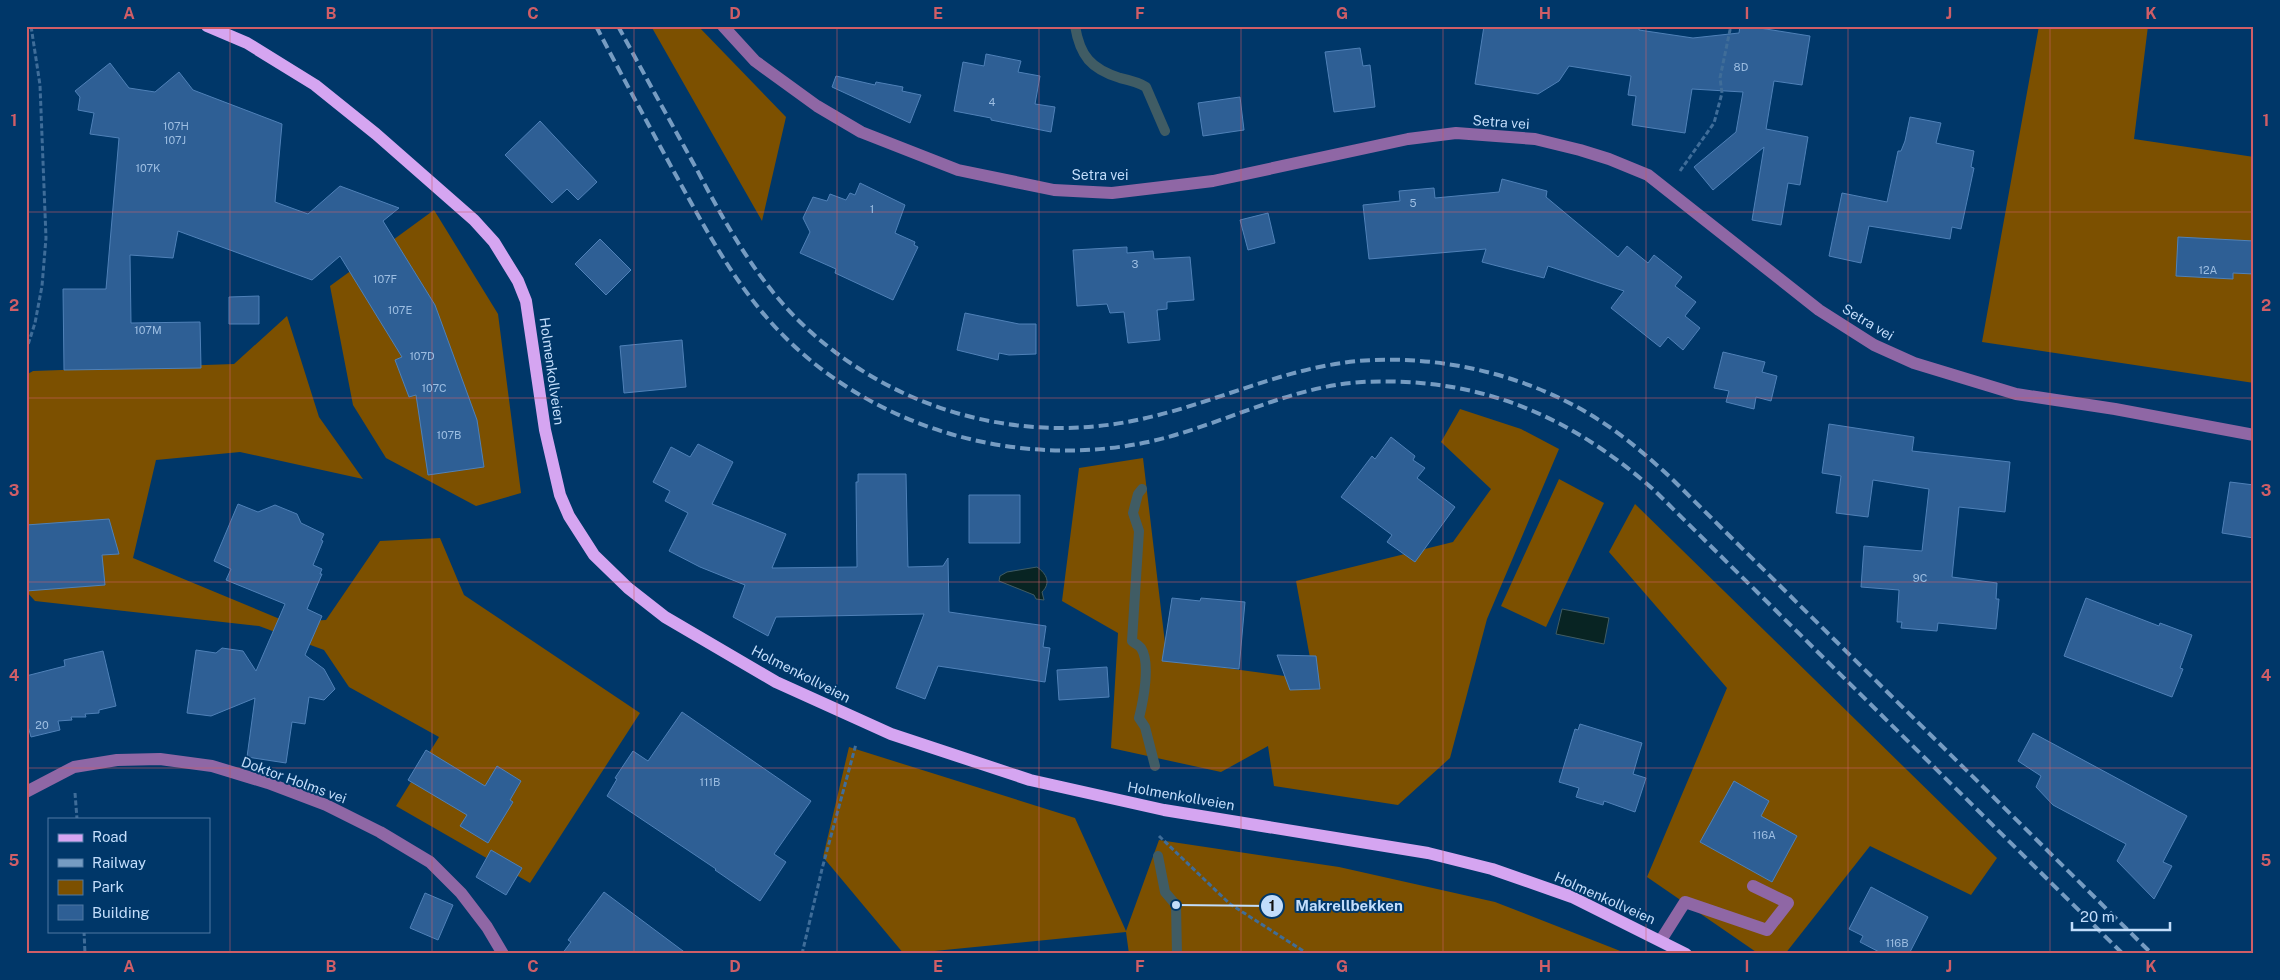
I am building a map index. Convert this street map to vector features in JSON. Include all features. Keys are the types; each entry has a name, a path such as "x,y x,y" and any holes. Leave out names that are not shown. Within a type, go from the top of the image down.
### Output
{"main road":[{"name":"Holmenkollveien","path":"207,26 247,43 315,85 376,134 474,220 494,242 518,281 526,301 545,430 560,495 569,516 594,555 628,588 665,617 776,682 891,734 1030,780 1164,810 1428,853 1492,869 1572,897 1686,954"}],"street":[{"name":"Setra vei","path":"723,26 755,61 817,106 861,132 958,170 1054,190 1112,193 1213,181 1408,140 1456,133 1535,139 1580,150 1609,159 1648,175 1819,310 1874,346 1914,363 2016,394 2115,409 2254,434"},
{"name":"Doktor Holms vei","path":"26,792 74,767 117,760 160,759 212,766 268,783 334,809 380,832 430,862 461,893 487,927 503,954"},
{"path":"1661,940 1685,902 1767,930 1788,903 1753,886"}],"path":[{"path":"26,351 35,323 42,286 46,238 40,85 31,26"},
{"path":"1667,190 1714,123 1722,93 1720,78 1730,30 1729,26"},
{"path":"802,954 836,816 863,721"},
{"path":"1159,836 1230,904 1308,954"},
{"path":"84,932 85,954"}],"green space":[{"path":"651,26 698,26 786,117 762,221"},
{"path":"2039,26 2148,26 2134,139 2254,157 2254,383 1982,342"},
{"path":"434,210 498,314 521,493 476,506 386,458 353,405 330,286"},
{"path":"287,316 319,417 363,479 240,452 156,460 133,558 287,622 326,620 380,541 440,538 464,595 640,713 530,883 396,806 439,737 349,687 324,650 259,626 35,601 26,591 26,375 33,371 234,364"},
{"path":"1460,409 1521,429 1559,449 1487,619 1450,758 1398,805 1274,786 1268,746 1221,772 1111,748 1118,633 1062,601 1079,468 1143,458 1167,660 1314,680 1296,581 1453,542 1491,489 1441,442"},
{"path":"1559,479 1604,503 1546,627 1501,606"},
{"path":"1635,504 1997,858 1971,895 1870,846 1785,954 1759,954 1647,877 1727,688 1609,552"},
{"path":"849,747 1075,818 1126,931 1159,840 1339,867 1495,902 1628,954 1129,954 1126,932 904,954 823,857"}],"shaded area":[{"path":"1037,567 1047,579 1045,589 1042,592 1044,600 1036,599 1034,595 999,581 1000,576 1007,572"},
{"path":"1562,609 1609,618 1604,644 1556,634"}],"building":[{"path":"1484,26 1639,26 1639,30 1693,38 1739,33 1740,26 1747,26 1810,36 1802,85 1774,81 1766,129 1808,137 1800,185 1788,183 1781,225 1752,220 1764,147 1713,190 1694,167 1736,132 1743,92 1692,89 1685,133 1632,125 1636,96 1628,95 1631,76 1569,66 1559,81 1538,94 1475,84"},
{"path":"1360,48 1363,66 1370,65 1375,107 1334,112 1325,52"},
{"path":"986,54 1021,61 1018,72 1040,76 1035,104 1055,107 1051,132 954,111 963,62 984,66"},
{"path":"110,63 129,88 155,92 179,72 193,90 282,124 275,202 308,214 340,186 399,208 383,221 435,305 477,420 484,467 428,475 416,395 409,397 395,360 402,357 340,256 312,280 178,231 173,258 130,255 131,323 200,322 201,368 64,370 63,289 106,289 119,138 90,134 94,113 78,110 80,97 75,91"},
{"path":"836,76 875,85 876,82 903,87 902,91 921,95 910,123 832,87"},
{"path":"1240,97 1244,130 1203,136 1198,103"},
{"path":"1910,117 1941,123 1936,143 1974,151 1971,167 1974,168 1961,229 1952,227 1950,239 1869,226 1861,263 1829,256 1842,193 1887,202 1898,151 1901,151 1905,141"},
{"path":"540,121 597,182 578,200 567,189 552,203 505,155"},
{"path":"1502,179 1547,191 1546,197 1618,257 1627,246 1648,263 1654,255 1682,277 1675,286 1696,302 1685,316 1700,328 1683,350 1668,337 1660,347 1611,308 1624,291 1548,266 1544,278 1482,262 1486,249 1369,259 1363,205 1400,201 1399,191 1434,188 1435,198 1499,192"},
{"path":"860,183 905,205 895,233 915,242 914,245 918,247 893,300 835,273 836,269 800,253 810,232 803,218 813,197 827,201 830,194 846,200 850,193 855,195"},
{"path":"1268,213 1275,243 1248,250 1240,220"},
{"path":"2178,237 2254,241 2254,274 2233,273 2233,279 2176,276"},
{"path":"600,239 631,270 606,295 575,264"},
{"path":"1127,247 1127,253 1153,251 1154,259 1190,257 1194,300 1167,302 1167,309 1157,310 1160,340 1128,343 1124,312 1110,313 1107,304 1077,306 1073,250"},
{"path":"259,296 259,324 229,324 229,297"},
{"path":"965,313 1019,324 1036,324 1036,354 1009,355 999,353 998,360 957,350"},
{"path":"682,340 686,387 624,393 620,346"},
{"path":"1723,352 1765,362 1762,372 1777,376 1771,401 1756,397 1754,409 1726,402 1729,391 1714,388"},
{"path":"1829,424 1914,437 1912,451 2010,462 2005,512 1959,507 1952,577 1997,583 1996,599 1999,599 1996,629 1938,623 1937,631 1901,628 1902,622 1897,622 1899,590 1861,587 1864,546 1922,551 1929,489 1873,480 1868,517 1836,513 1841,476 1822,473"},
{"path":"1391,437 1415,456 1413,460 1425,468 1417,478 1455,507 1415,562 1387,542 1392,535 1341,497 1372,456 1375,459"},
{"path":"698,444 733,462 712,504 786,534 772,568 857,567 856,482 858,482 858,474 906,474 908,567 943,566 948,558 949,612 1046,626 1043,647 1050,648 1045,682 938,666 925,699 896,688 924,614 776,617 768,636 733,617 745,585 700,567 669,551 688,513 665,501 670,491 653,482 671,447 690,457"},
{"path":"2230,482 2254,485 2254,538 2222,533"},
{"path":"969,495 1020,495 1020,543 969,543"},
{"path":"238,504 258,512 275,505 297,514 301,523 324,534 313,565 322,569 320,574 322,574 307,609 322,616 305,655 324,669 335,689 324,700 309,697 305,724 292,722 286,763 247,757 255,698 211,716 187,713 196,650 216,653 222,648 243,651 256,671 285,604 226,580 231,569 214,561"},
{"path":"109,519 119,554 102,555 105,585 26,591 26,525"},
{"path":"1172,598 1200,601 1201,598 1245,602 1239,669 1162,661"},
{"path":"2086,598 2159,626 2160,623 2192,635 2180,668 2183,669 2172,697 2064,656"},
{"path":"103,651 116,706 99,710 99,713 85,714 86,717 71,717 72,720 58,721 60,730 31,737 26,719 26,676 65,666 64,660"},
{"path":"1277,655 1316,656 1320,689 1290,690"},
{"path":"1107,667 1109,697 1059,700 1057,670"},
{"path":"682,712 811,801 774,854 786,862 760,901 607,796 617,779 615,778 633,751 648,761"},
{"path":"1580,724 1642,743 1633,774 1646,778 1635,812 1604,801 1603,805 1576,797 1579,788 1559,782 1575,729 1578,730"},
{"path":"2033,733 2187,816 2163,862 2172,866 2154,899 2117,861 2126,844 2053,805 2036,787 2041,776 2018,761"},
{"path":"426,750 485,786 497,766 521,781 510,800 513,802 488,843 460,826 467,815 408,780"},
{"path":"1734,781 1769,801 1761,816 1797,836 1772,882 1700,842"},
{"path":"491,850 522,868 506,895 476,877"},
{"path":"1871,887 1928,917 1909,954 1883,954 1860,942 1863,936 1849,929"},
{"path":"604,892 687,954 562,954 571,942 568,940"},
{"path":"425,893 453,905 438,940 410,928"}],"waterway":[{"path":"1075,26 1080,46 1094,66 1146,87 1165,131"},
{"path":"1142,489 1138,494 1133,513 1139,531 1132,641 1140,647 1144,655 1146,673 1139,718 1145,727 1155,766"},
{"path":"1158,856 1165,892 1176,905 1177,954"}],"railway":[{"path":"596,26 696,212 733,273 777,329 814,363 856,392 900,416 948,433 997,445 1047,450 1098,449 1148,442 1202,427 1307,391 1334,385 1362,382 1404,382 1445,386 1483,394 1520,406 1555,421 1589,441 1654,490 2123,954"},
{"path":"618,26 717,208 740,246 766,283 796,318 832,350 871,376 914,398 958,413 1004,424 1051,428 1099,426 1146,418 1304,371 1358,361 1389,360 1420,361 1483,371 1543,391 1572,404 1599,420 1669,476 2152,954"}],"place":[{"name":"Makrellbekken","path":"1176,905"}]}
